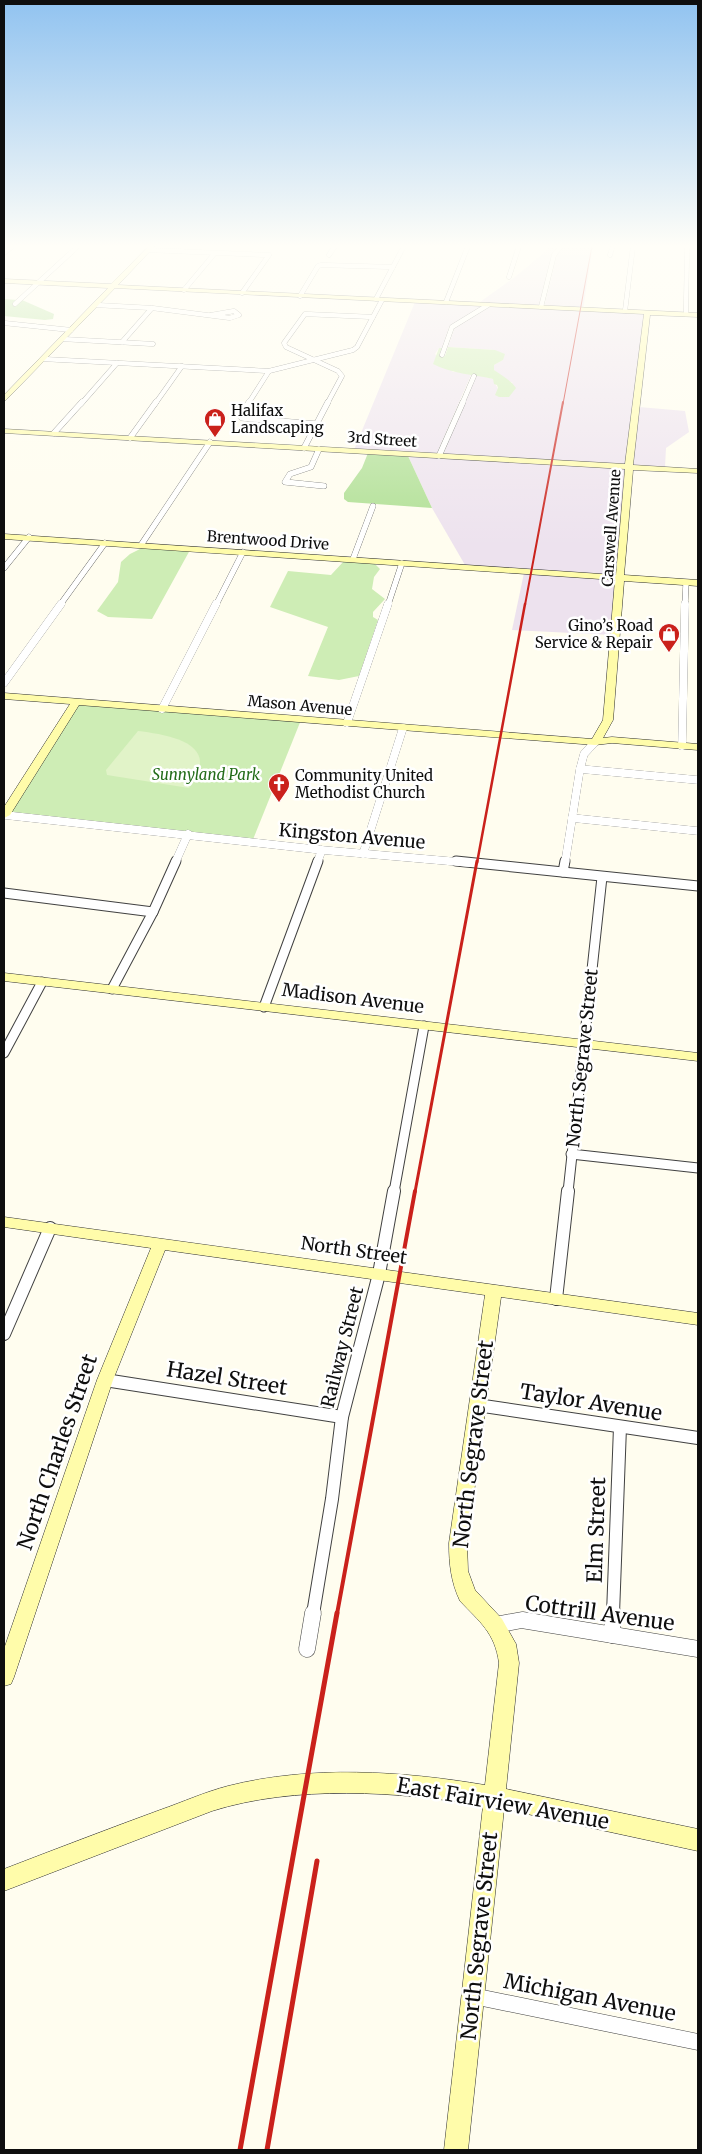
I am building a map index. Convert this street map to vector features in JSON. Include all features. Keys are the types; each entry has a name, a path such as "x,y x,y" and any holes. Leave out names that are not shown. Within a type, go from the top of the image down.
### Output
{"street":[{"path":"4,399 55,347"},
{"path":"286,347 338,371 342,376 304,448"},
{"path":"43,359 269,371 353,350 357,347"},
{"path":"442,355 445,347"},
{"name":"Carswell Avenue","path":"595,742 608,720 629,466 643,347"},
{"path":"54,433 118,363"},
{"path":"130,438 182,366"},
{"path":"269,371 240,416 242,418 317,424"},
{"path":"439,456 474,376"},
{"name":"3rd Street","path":"4,431 698,471"},
{"path":"141,545 210,442"},
{"path":"318,449 311,467 290,474 285,482 324,486"},
{"path":"353,559 373,506"},
{"name":"Brentwood Drive","path":"4,536 698,584"},
{"path":"4,568 29,537"},
{"path":"4,683 105,543"},
{"path":"162,709 242,552"},
{"path":"347,723 402,563"},
{"path":"682,746 686,583"},
{"name":"Mason Avenue","path":"4,696 403,728 595,742 612,740 698,747"},
{"path":"4,815 76,702"},
{"path":"363,854 403,728"},
{"path":"562,872 580,769 584,754 595,742"},
{"name":"Mason Avenue","path":"595,742 612,747 698,754"},
{"path":"580,769 698,780"},
{"name":"Kingston Avenue","path":"4,815 322,850 698,886"},
{"path":"572,818 698,831"},
{"path":"112,990 153,912 188,834"},
{"path":"264,1007 322,850"},
{"name":"North Segrave Street","path":"556,1299 582,1043 602,877"},
{"path":"4,893 153,912"},
{"name":"Madison Avenue","path":"4,977 698,1057"},
{"path":"4,1053 42,982"},
{"name":"Railway Street","path":"307,1649 332,1499 342,1417 379,1274 424,1026"},
{"path":"571,1154 698,1168"},
{"name":"North Street","path":"4,1222 698,1319"},
{"path":"4,1334 50,1228"},
{"name":"North Charles Street","path":"4,1677 104,1380 160,1244"},
{"name":"North Segrave Street","path":"456,2150 509,1663 506,1644 496,1626 467,1595 458,1571 458,1543 494,1290"},
{"name":"Hazel Street","path":"104,1380 342,1417"},
{"name":"Taylor Avenue","path":"477,1405 698,1438"},
{"name":"Elm Street","path":"612,1635 620,1427"},
{"name":"Cottrill Avenue","path":"496,1626 522,1620 698,1649"},
{"name":"East Fairview Avenue","path":"4,1880 92,1844 236,1794 306,1784 394,1783 494,1797 698,1840"},
{"name":"Michigan Avenue","path":"473,1996 698,2042"}],"shaded area":[{"path":"397,347 442,347 435,354 453,372 467,372 493,379 498,389 513,383 494,370 494,365 503,360 495,350 448,347 640,347 626,465 443,455 476,375 471,375 436,455 354,450"},
{"path":"639,407 685,411 689,432 666,448 665,467 633,465"},
{"path":"408,456 626,468 617,576 465,565 432,508"},
{"path":"524,573 617,580 612,635 512,630"}],"green space":[{"path":"448,347 495,350 505,354 503,360 494,365 494,370 516,388 509,397 499,397 495,395 498,388 494,384 493,379 455,372 433,364 439,348 442,348 439,356 445,356"},
{"path":"368,453 408,456 432,508 348,502 344,499 344,493 362,468"},
{"path":"144,547 190,550 152,619 108,617 97,611 118,582 121,562 130,554"},
{"path":"344,561 375,564 380,569 374,577 372,589 385,599 373,612 373,617 378,620 359,676 339,680 308,676 328,627 270,607 288,571 331,575"},
{"name":"Sunnyland Park","path":"76,702 301,720 252,842 4,815"},
{"path":"138,731 178,739 189,744 197,752 200,761 198,773 189,788 107,775 106,770"}],"railway":[{"path":"563,404 574,347"},
{"path":"525,605 563,402"},
{"path":"477,863 525,604"},
{"path":"415,1192 477,861"},
{"path":"337,1614 415,1191"},
{"path":"240,2150 337,1613"},
{"path":"267,2150 317,1861"}],"place":[{"name":"Halifax Landscaping","path":"215,438"},
{"name":"Gino’s Road Service & Repair","path":"669,653"},
{"name":"Community United Methodist Church","path":"279,803"}]}
